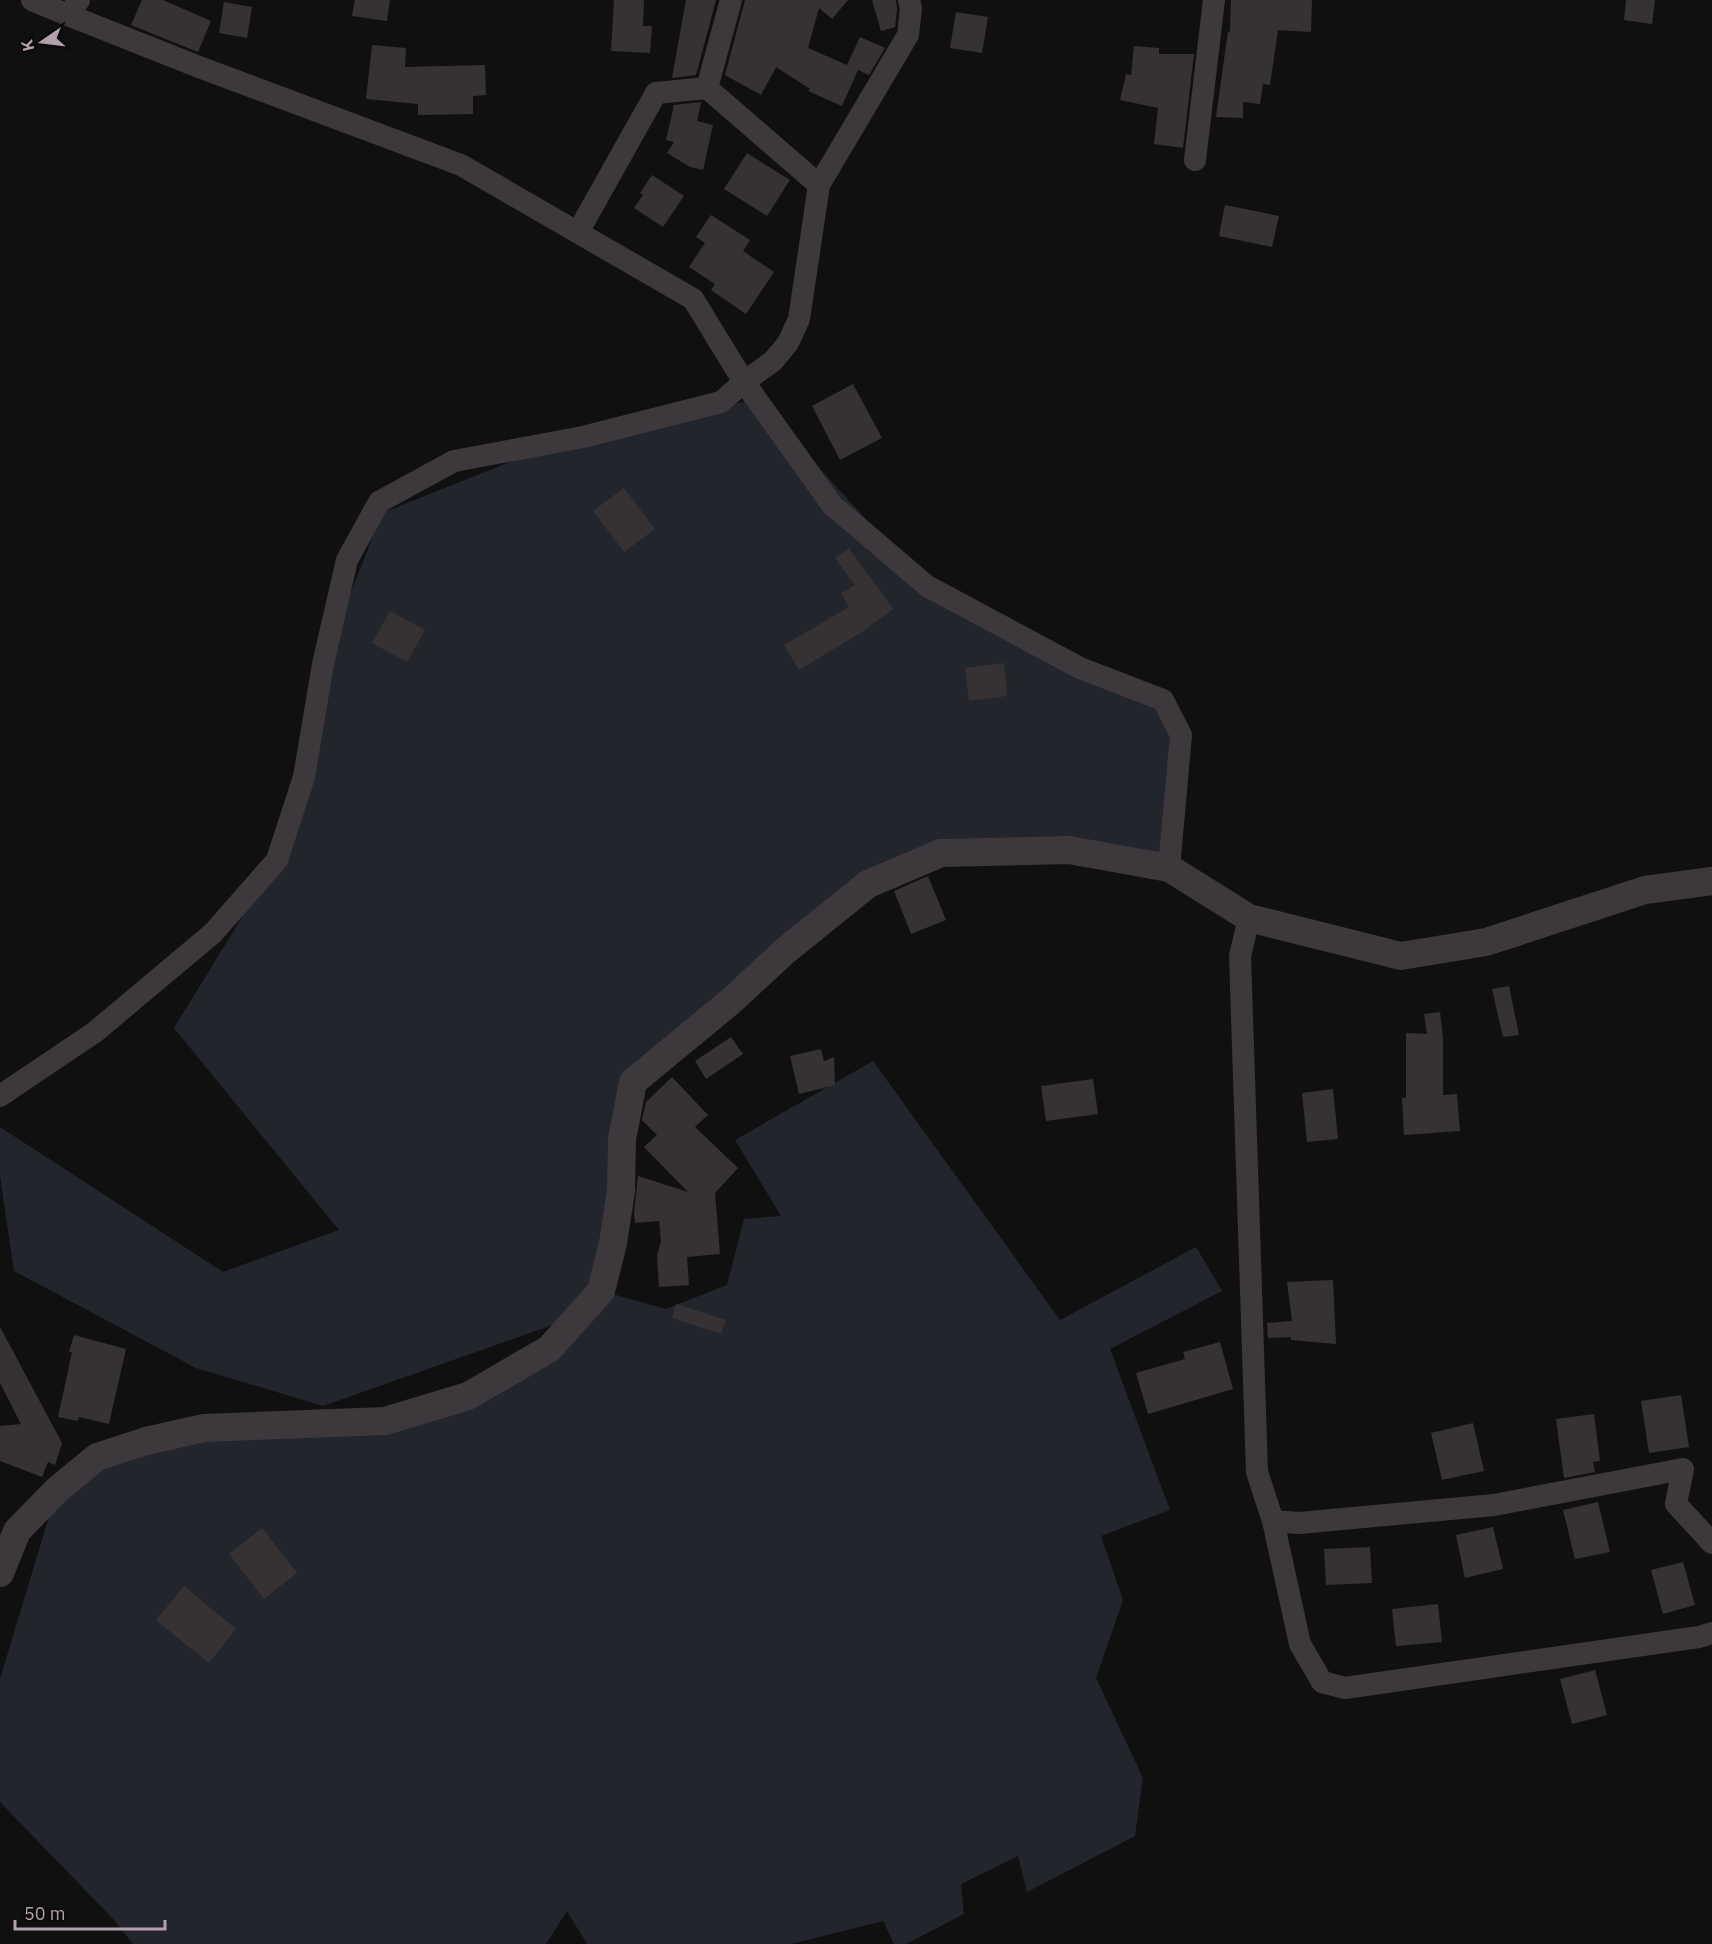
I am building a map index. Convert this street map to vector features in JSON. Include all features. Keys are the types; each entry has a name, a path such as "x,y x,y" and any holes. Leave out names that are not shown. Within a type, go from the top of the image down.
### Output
{"street":[{"path":"32,0 74,7 199,67 461,165 693,299 744,382 832,505 927,586 1080,668 1163,700 1181,735 1169,868"},
{"path":"707,88 731,0"},
{"path":"0,1096 95,1032 213,933 277,860 304,777 323,664 346,560 379,502 454,461 583,437 721,402 773,361 788,343 799,319 819,184 908,34 912,8 909,0"},
{"path":"1195,160 1214,0"},
{"path":"578,232 656,93 707,88 819,184"},
{"path":"0,1573 9,1534 97,1457 146,1441 204,1428 385,1421 468,1396 549,1349 602,1291 613,1243 621,1191 622,1139 633,1082 731,1001 785,951 868,884 941,853 1069,850 1169,868 1249,918 1401,956 1486,942 1646,890 1712,881"},
{"path":"1249,918 1240,956 1257,1472 1273,1521 1300,1644 1322,1682 1345,1688 1699,1637 1712,1633"},
{"path":"1273,1521 1299,1523 1494,1505 1683,1469 1676,1504 1712,1543"}],"shaded area":[{"path":"756,399 927,586 1172,716 1169,868 941,853 767,967 633,1082 602,1291 666,1309 727,1285 744,1219 781,1216 735,1140 873,1061 1060,1320 1196,1247 1222,1291 1110,1349 1170,1510 1101,1536 1123,1600 1096,1678 1143,1778 1135,1836 1027,1892 1018,1856 961,1884 964,1914 906,1944 894,1944 883,1921 791,1944 587,1944 567,1911 546,1944 133,1944 113,1919 0,1802 0,1679 57,1490 118,1450 385,1421 468,1396 578,1316 323,1406 196,1368 14,1271 0,1176 0,1127 223,1272 339,1230 174,1028 277,860 323,664 382,513 563,441"}],"building":[{"path":"142,0 163,0 211,21 198,52 131,25"},
{"path":"355,0 390,0 387,21 352,16"},
{"path":"614,0 644,0 643,26 652,26 650,53 611,51"},
{"path":"686,0 716,0 696,75 672,78"},
{"path":"745,0 848,0 832,19 819,8 808,48 847,65 860,37 885,48 869,75 858,70 842,106 808,91 810,89 776,67 761,95 725,75"},
{"path":"872,0 896,0 895,27 881,31"},
{"path":"1231,0 1312,0 1311,32 1278,30 1270,85 1263,84 1260,104 1243,102 1243,118 1216,117 1228,31 1230,32"},
{"path":"1626,0 1655,0 1652,24 1624,20"},
{"path":"224,2 252,7 247,38 219,33"},
{"path":"956,12 988,17 982,53 950,48"},
{"path":"372,45 406,48 405,67 485,65 486,95 473,96 473,114 418,115 418,104 366,99"},
{"path":"1134,46 1159,48 1159,54 1194,54 1183,148 1154,144 1158,108 1120,100 1126,74 1131,75"},
{"path":"701,102 697,121 713,125 703,170 690,167 667,153 674,142 666,140 674,105"},
{"path":"747,153 790,180 767,216 724,189"},
{"path":"652,175 684,196 663,227 634,208 643,195 640,193"},
{"path":"1225,205 1279,216 1272,247 1219,236"},
{"path":"711,215 750,240 743,251 774,272 746,314 711,290 715,284 689,267 705,243 696,237"},
{"path":"853,384 882,438 840,460 812,406"},
{"path":"624,488 655,529 624,552 593,511"},
{"path":"849,548 893,609 862,632 799,670 784,645 849,607 841,593 855,585 835,558"},
{"path":"390,611 425,630 407,662 372,643"},
{"path":"1004,663 1007,696 969,701 965,668"},
{"path":"928,876 946,920 911,934 894,891"},
{"path":"1509,986 1519,1035 1503,1037 1492,989"},
{"path":"1440,1012 1443,1037 1443,1095 1457,1094 1460,1131 1404,1135 1402,1098 1406,1098 1406,1033 1427,1034 1424,1014"},
{"path":"731,1037 743,1054 706,1079 695,1061"},
{"path":"821,1049 824,1061 834,1057 835,1085 799,1094 790,1056"},
{"path":"672,1077 708,1115 695,1127 738,1168 715,1193 720,1254 687,1257 689,1285 659,1287 657,1255 661,1241 659,1221 635,1223 634,1213 638,1176 688,1192 644,1147 657,1135 642,1120 646,1102"},
{"path":"1093,1079 1098,1114 1046,1121 1041,1086"},
{"path":"1333,1089 1338,1139 1307,1142 1302,1093"},
{"path":"1333,1280 1336,1344 1291,1340 1291,1337 1268,1338 1267,1323 1292,1321 1287,1282"},
{"path":"676,1304 726,1320 721,1334 672,1318"},
{"path":"0,1327 62,1443 55,1465 48,1462 42,1477 0,1461 0,1426 21,1424 0,1383"},
{"path":"74,1335 126,1349 109,1424 79,1417 78,1421 58,1417"},
{"path":"1220,1342 1233,1389 1148,1414 1136,1373 1185,1359 1183,1352"},
{"path":"1681,1395 1689,1447 1649,1453 1641,1401"},
{"path":"1594,1414 1600,1461 1593,1462 1595,1472 1564,1478 1556,1419"},
{"path":"1473,1423 1484,1471 1442,1480 1431,1433"},
{"path":"1598,1502 1610,1552 1575,1559 1563,1510"},
{"path":"1493,1527 1503,1569 1465,1578 1456,1535"},
{"path":"262,1528 297,1573 264,1599 229,1554"},
{"path":"1370,1547 1372,1583 1326,1585 1324,1549"},
{"path":"1683,1562 1695,1605 1663,1614 1651,1570"},
{"path":"184,1586 236,1629 209,1663 156,1620"},
{"path":"1438,1604 1442,1642 1396,1646 1392,1609"},
{"path":"1595,1670 1607,1715 1572,1724 1560,1679"}]}
